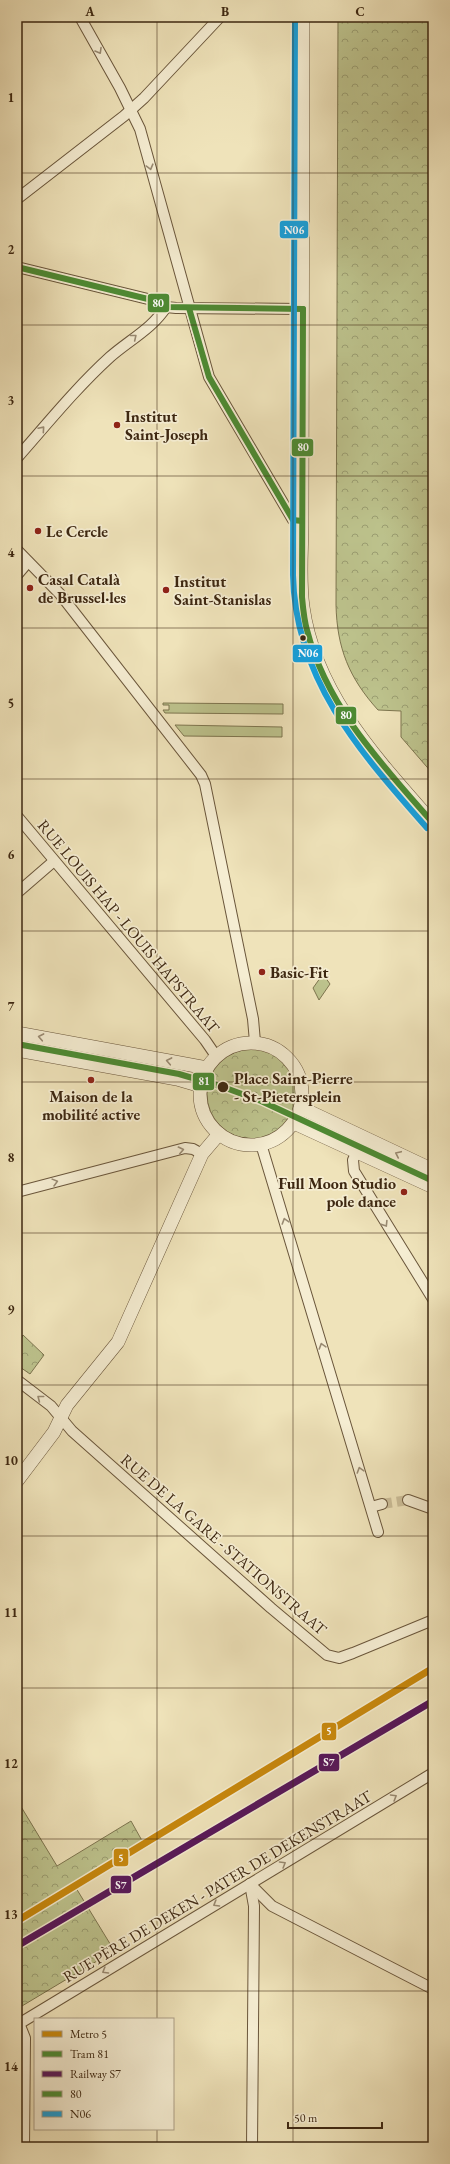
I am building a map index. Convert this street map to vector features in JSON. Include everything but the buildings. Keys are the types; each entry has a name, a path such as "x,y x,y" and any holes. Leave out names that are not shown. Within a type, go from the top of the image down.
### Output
{"street":[{"path":"80,17 131,109 140,129 189,308 210,377 293,520 302,521"},
{"path":"17,199 131,109 220,17"},
{"path":"304,17 302,604 305,620 321,672 333,696 362,739 433,822"},
{"path":"17,267 152,300 166,307 303,309"},
{"path":"17,458 69,398 109,357 154,321 166,307"},
{"path":"17,550 60,594 201,775 205,784 253,1019 255,1042"},
{"path":"17,575 28,562"},
{"name":"RUE LOUIS HAP - LOUIS HAPSTRAAT","path":"17,816 205,1040 216,1056"},
{"path":"17,893 54,861"},
{"path":"17,1033 207,1068"},
{"path":"255,1042 279,1051 295,1067 302,1090 300,1110 294,1123 280,1136 261,1144 238,1143 219,1134 205,1115 201,1100 201,1086 207,1068 216,1056 234,1045 255,1042"},
{"path":"17,1050 177,1080 201,1086"},
{"path":"300,1110 308,1111 433,1170"},
{"path":"294,1123 433,1188"},
{"path":"17,1482 54,1432 67,1405 118,1342 202,1154 219,1134"},
{"path":"363,1138 353,1160 354,1171 433,1299"},
{"path":"261,1144 378,1532"},
{"path":"17,1192 185,1148 202,1154"},
{"name":"RUE DE LA GARE - STATIONSTRAAT","path":"17,1380 51,1406 72,1431 271,1608 327,1655 339,1658 346,1656 433,1620"},
{"path":"408,1500 433,1509"},
{"path":"371,1508 382,1504"},
{"name":"RUE PÈRE DE DEKEN - PATER DE DEKENSTRAAT","path":"18,2024 433,1773"},
{"path":"250,1884 263,1899 272,1906 433,1989"},
{"path":"250,1884 254,1906 252,2147"},
{"path":"18,2024 26,2038 24,2147"}],"green space":[{"path":"338,17 433,17 433,774 401,737 401,711 378,710 359,686 346,662 337,621"},
{"path":"163,703 283,704 283,714 165,713 163,710 169,710 169,705 163,705"},
{"path":"175,725 282,727 282,737 184,736"},
{"path":"323,974 330,984 319,1000 313,988"},
{"path":"252,1049 269,1052 284,1062 294,1077 297,1094 294,1111 284,1126 269,1136 252,1139 235,1136 220,1126 210,1111 207,1094 210,1077 220,1062 235,1052"},
{"path":"23,1335 44,1355 30,1374 17,1365 17,1344"},
{"path":"17,1800 57,1866 131,1821 145,1846 76,1888 112,1947 100,1954 102,1958 17,2009"}],"tunnel":[{"path":"382,1504 408,1500"}],"metro line":[{"name":"5","path":"17,1921 433,1668"}],"tram line":[{"name":"81","path":"17,1044 179,1074 223,1087 261,1101 433,1181"}],"rail line":[{"name":"S7","path":"17,1946 433,1701"}],"transit line":[{"name":"N06","path":"295,17 293,575 297,613 306,648 319,681 336,713 378,772 427,828"},
{"name":"80","path":"17,267 152,300 166,307 303,309"},
{"name":"80","path":"189,308 209,377 293,520 302,521"},
{"name":"80","path":"303,309 302,597 306,626 316,658 328,684 358,734 433,823"}],"place":[{"name":"Institut Saint-Joseph","path":"117,425"},
{"name":"Le Cercle","path":"38,531"},
{"name":"Casal Català de Brussel·les","path":"30,588"},
{"name":"Institut Saint-Stanislas","path":"166,590"},
{"name":"Basic-Fit","path":"262,972"},
{"name":"Maison de la mobilité active","path":"91,1080"},
{"name":"Place Saint-Pierre - St-Pietersplein","path":"223,1087"},
{"name":"Full Moon Studio pole dance","path":"404,1192"}]}
